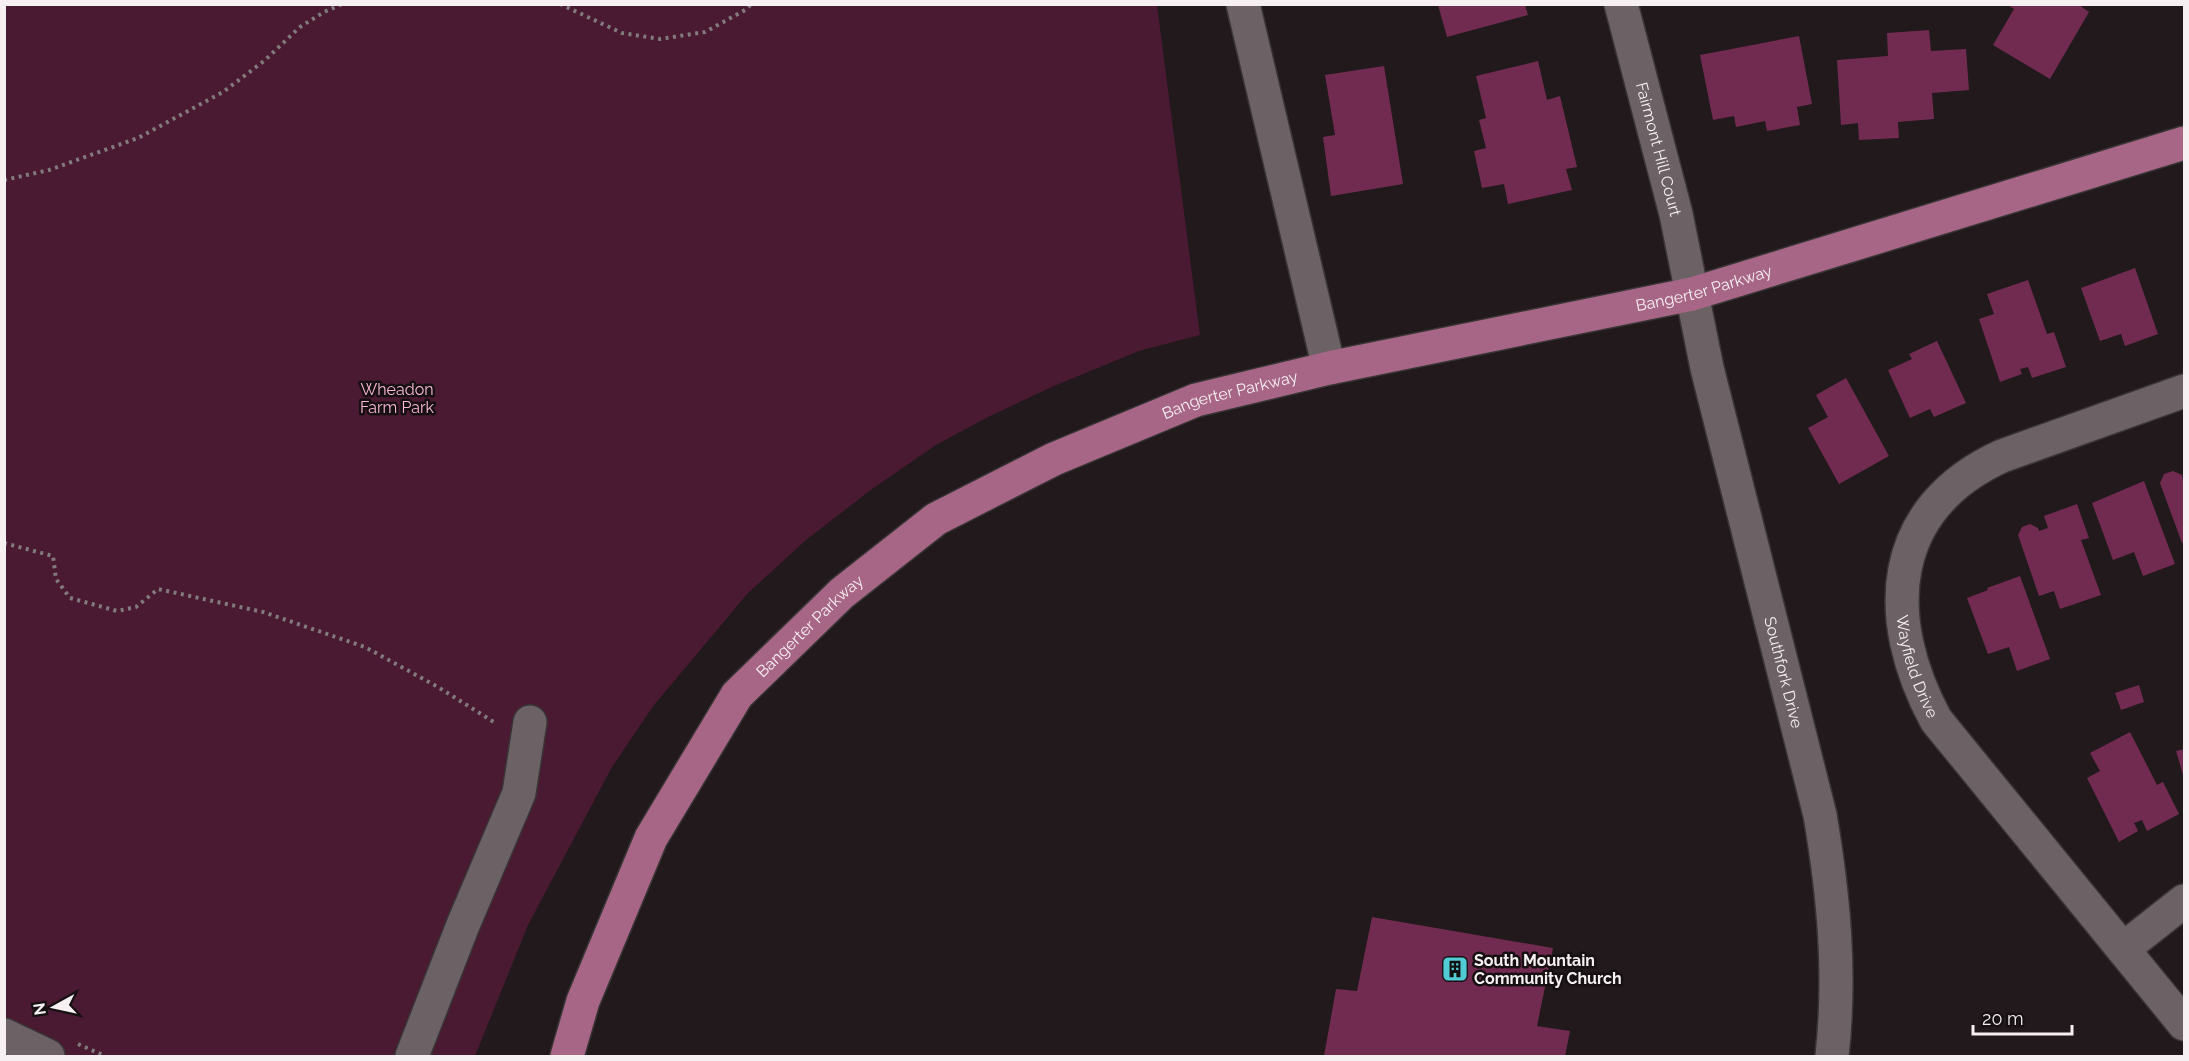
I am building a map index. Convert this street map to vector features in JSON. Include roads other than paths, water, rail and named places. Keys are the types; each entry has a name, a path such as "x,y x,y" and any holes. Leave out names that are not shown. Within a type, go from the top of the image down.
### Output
{"main road":[{"name":"Bangerter Parkway","path":"567,1056 583,1001 651,838 737,695 842,592 936,519 1054,459 1196,400 1329,368 1692,294 2184,143"}],"street":[{"path":"1243,4 1329,368"},
{"name":"Fairmont Hill Court","path":"1621,4 1676,214 1692,294"},
{"name":"Southfork Drive","path":"1692,294 1707,369 1820,815 1832,885 1837,954 1837,1018 1832,1056"},
{"name":"Wayfield Drive","path":"2184,391 2001,456 1978,467 1958,481 1930,511 1913,539 1902,586 1902,610 1910,658 1917,680 1936,720 2184,1024"},
{"path":"412,1056 463,925 519,793 517,725"},
{"path":"2123,949 2184,901"},
{"path":"4,1035 48,1056"}],"place":[{"name":"South Mountain Community Church","path":"1455,969"}],"park label":[{"name":"Wheadon Farm Park","path":"397,398"}]}
